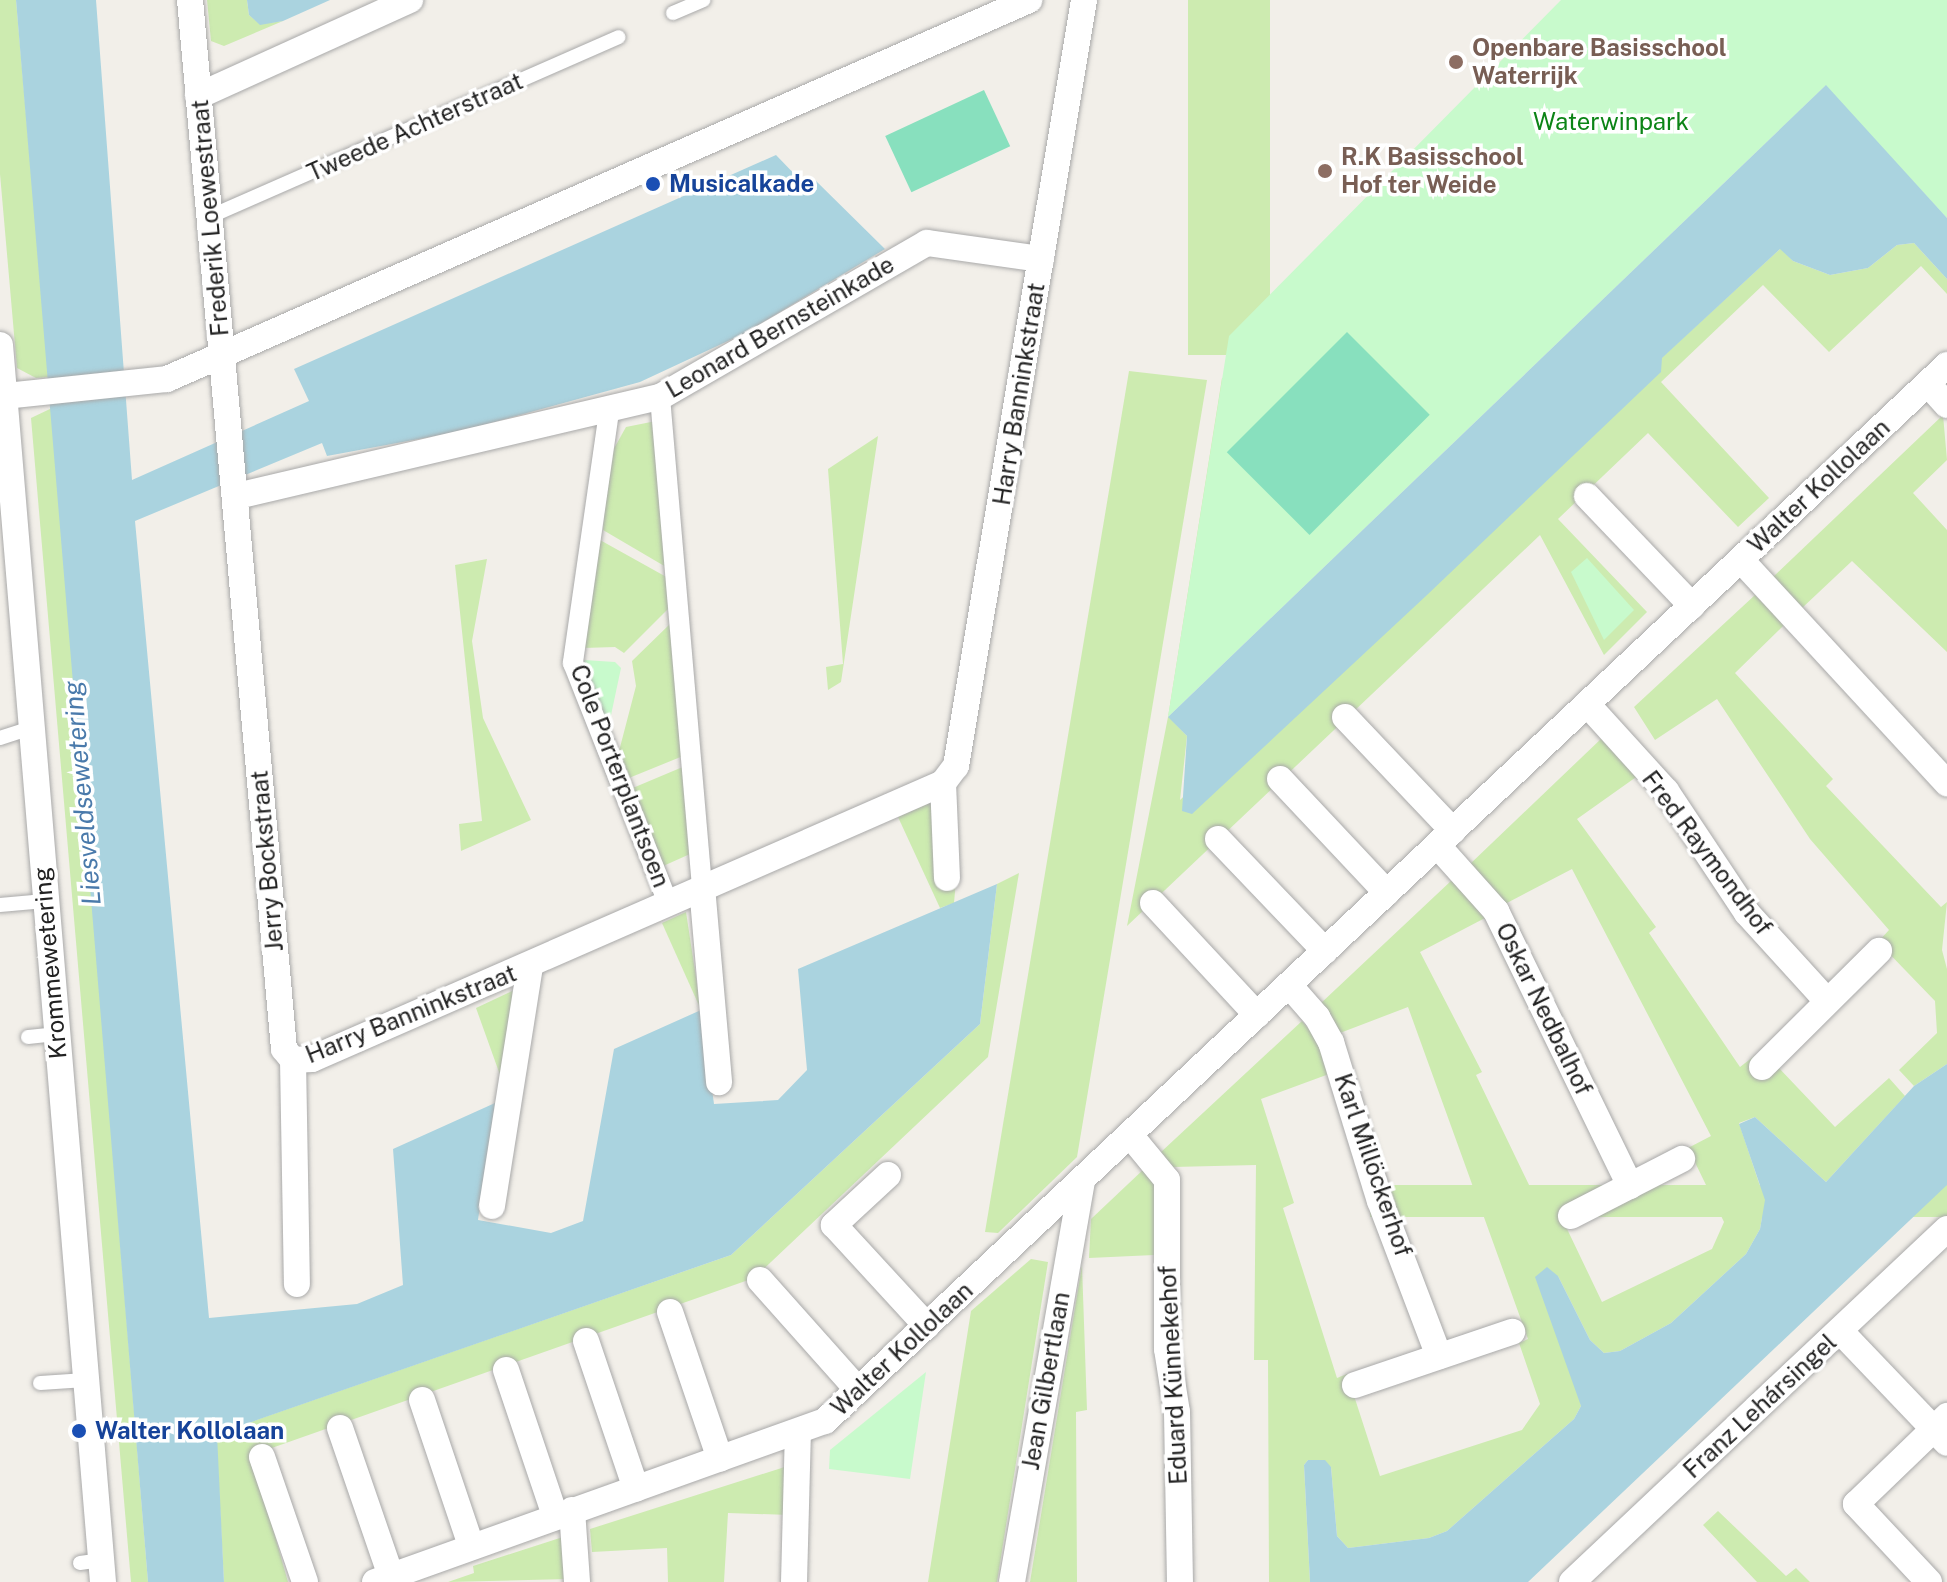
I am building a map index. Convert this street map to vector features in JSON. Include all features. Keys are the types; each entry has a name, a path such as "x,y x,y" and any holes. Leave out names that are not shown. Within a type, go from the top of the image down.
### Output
{"street":[{"name":"Frederik Loewestraat","path":"190,0 229,436"},
{"path":"4,412 38,393 128,386 167,379 1029,0"},
{"name":"Harry Banninkstraat","path":"293,1060 312,1059 943,783 956,766 1084,0"},
{"path":"198,96 402,2"},
{"name":"Leonard Bernsteinkade","path":"236,489 609,412 660,397 927,243 1041,259"},
{"name":"Krommewetering","path":"0,345 7,552 30,728 45,901 86,1380 95,1568"},
{"name":"Walter Kollolaan","path":"383,1579 825,1421 1947,365"},
{"path":"1928,384 1947,405"},
{"name":"Cole Porterplantsoen","path":"660,397 702,887"},
{"name":"Cole Porterplantsoen","path":"609,412 573,663 668,903"},
{"name":"Jerry Bockstraat","path":"229,436 284,1049 293,1060 297,1284"},
{"path":"1587,496 1692,606"},
{"path":"1741,560 1947,783"},
{"name":"Fred Raymondhof","path":"1587,704 1666,791 1747,913 1827,1001"},
{"path":"1345,717 1445,838"},
{"path":"1280,779 1387,893"},
{"name":"Harry Banninkstraat","path":"943,783 947,878"},
{"name":"Oskar Nedbalhof","path":"1445,838 1496,911 1630,1186"},
{"path":"1218,839 1325,951"},
{"path":"702,887 719,1082"},
{"path":"1153,903 1257,1015"},
{"path":"1762,1067 1879,951"},
{"name":"Harry Banninkstraat","path":"492,1206 530,965"},
{"name":"Karl Millöckerhof","path":"1289,985 1317,1017 1331,1042 1380,1201 1439,1356"},
{"name":"Eduard Künnekehof","path":"1130,1135 1167,1180 1167,1349 1177,1412 1180,1582"},
{"path":"1571,1216 1682,1159"},
{"path":"888,1175 834,1225 927,1326"},
{"name":"Jean Gilbertlaan","path":"1012,1582 1082,1181"},
{"name":"Franz Lehársingel","path":"1572,1582 1947,1229"},
{"path":"760,1280 858,1390"},
{"path":"670,1312 720,1459"},
{"path":"1355,1385 1512,1332"},
{"path":"1841,1332 1942,1430 1856,1504 1929,1582"},
{"path":"586,1341 636,1489"},
{"path":"506,1370 564,1513 577,1582"},
{"path":"422,1400 471,1546"},
{"path":"340,1428 383,1579"},
{"path":"794,1582 798,1432"},
{"path":"262,1457 305,1582"}],"lane":[{"path":"673,13 703,0"},
{"name":"Tweede Achterstraat","path":"211,216 618,37"},
{"path":"0,738 30,728"},
{"path":"0,905 45,901"},
{"path":"28,1037 56,1034"},
{"path":"40,1383 86,1380"}],"green space":[{"path":"0,0 16,0 49,377 36,378 17,368 0,174"},
{"path":"207,0 247,0 249,15 260,24 283,21 224,46 211,41"},
{"path":"1188,0 1270,0 1270,355 1188,355"},
{"name":"Waterwinpark","path":"1561,0 1947,0 1947,218 1825,86 1168,717 1229,336"},
{"path":"984,90 1010,146 911,192 885,136"},
{"path":"1914,243 1947,279 1947,294 1921,266 1829,352 1763,285 1661,382 1769,498 1738,527 1648,433 1558,519 1647,612 1604,655 1540,535 1127,926 1168,716 1187,736 1180,800 1781,248 1793,261 1830,275 1868,268 1897,245"},
{"path":"1347,332 1430,415 1310,535 1227,452"},
{"path":"1129,371 1207,380 1077,1157 998,1233 985,1232"},
{"path":"1222,378 1463,431 1168,716"},
{"path":"52,408 148,1582 131,1582 31,418"},
{"path":"1943,415 1947,460 1913,493 1947,530 1947,652 1852,561 1801,609 1772,578"},
{"path":"656,421 666,567 603,530 607,461 626,427"},
{"path":"878,436 841,682 828,690 826,667 843,664 828,469"},
{"path":"600,540 670,579 670,607 624,653 615,647 583,648"},
{"path":"1587,558 1634,610 1604,640 1571,572"},
{"path":"487,559 472,641 483,718 531,820 461,851 459,824 482,821 455,565"},
{"path":"1755,595 1784,625 1735,673 1833,779 1826,786 1941,907 1947,902 1942,950 1947,969 1947,1064 1914,1086 1899,1070 1937,1033 1935,1001 1878,942 1889,930 1810,839 1717,699 1655,740 1634,707"},
{"path":"672,622 683,756 624,780 618,755 636,686 632,661"},
{"path":"584,660 615,662 621,668 607,734 582,672"},
{"path":"1603,737 1639,775 1577,819 1656,927 1649,933 1740,1067 1762,1050 1835,1127 1889,1078 1905,1096 1826,1182 1755,1117 1739,1123 1765,1201 1760,1229 1746,1254 1671,1323 1620,1351 1604,1353 1590,1340 1558,1276 1581,1406 1574,1419 1447,1531 1429,1538 1348,1548 1337,1536 1331,1467 1308,1460 1304,1465 1310,1582 1269,1582 1268,1360 1254,1360 1256,1165 1173,1167 1161,1152 1302,1021 1317,1039 1329,1074 1261,1099 1294,1203 1283,1208 1337,1378 1347,1374 1380,1476 1522,1430 1540,1404 1519,1343 1528,1339 1408,1007 1340,1033 1320,1004 1452,880 1485,918 1420,952 1482,1072 1476,1075 1544,1216 1558,1210 1602,1302 1712,1249 1724,1222 1688,1148 1711,1136 1572,869 1505,904 1469,865"},
{"path":"685,766 690,854 661,867 628,790"},
{"path":"937,800 958,857 954,903 940,908 898,817"},
{"path":"1019,873 988,1057 754,1278 252,1455 288,1582 224,1582 216,1434 731,1255 980,1024 997,884"},
{"path":"686,912 701,1010 662,923"},
{"path":"512,991 519,994 504,1086 476,1008"},
{"path":"1145,1168 1157,1182 1154,1255 1089,1258 1091,1219"},
{"path":"1370,1185 1947,1185 1947,1217 1370,1217"},
{"path":"1031,1259 1048,1262 997,1582 928,1582 971,1311"},
{"path":"1082,1265 1087,1410 1076,1412 1077,1582 1030,1582"},
{"path":"926,1372 910,1479 829,1469 830,1450"},
{"path":"791,1465 790,1515 728,1513 724,1582 668,1582 667,1548 592,1552 590,1529"},
{"path":"1718,1511 1786,1576 1796,1568 1810,1582 1757,1582 1703,1525"},
{"path":"566,1536 569,1579 448,1582 474,1573 473,1566"}],"water":[{"path":"16,0 96,0 132,480 309,401 294,369 776,155 804,184 814,179 885,249 743,334 640,382 462,431 327,456 322,443 135,521 209,1318 357,1304 403,1285 393,1149 495,1103 478,1220 551,1233 583,1221 614,1049 701,1010 714,1104 778,1100 807,1070 798,969 997,884 980,1024 731,1255 217,1434 224,1582 148,1582"},
{"path":"247,0 330,0 283,21 260,25 249,15"},
{"path":"1826,85 1947,218 1947,279 1914,243 1897,245 1868,268 1830,275 1793,261 1780,249 1662,358 1661,372 1427,595 1192,814 1182,811 1187,736 1168,717"},
{"path":"1947,1064 1947,1185 1528,1582 1310,1582 1304,1465 1308,1460 1325,1460 1331,1467 1337,1536 1348,1548 1429,1538 1447,1531 1574,1419 1581,1406 1535,1277 1547,1267 1558,1276 1590,1340 1604,1353 1620,1351 1671,1323 1746,1254 1760,1229 1765,1200 1739,1124 1755,1117 1826,1182 1914,1086"}],"place":[{"name":"Openbare Basisschool Waterrijk","path":"1456,62"},
{"name":"R.K Basisschool Hof ter Weide","path":"1325,171"},
{"name":"Musicalkade","path":"653,184"},
{"name":"Walter Kollolaan","path":"79,1431"}],"water label":[{"name":"Liesveldsewetering","path":"82,793"}]}
